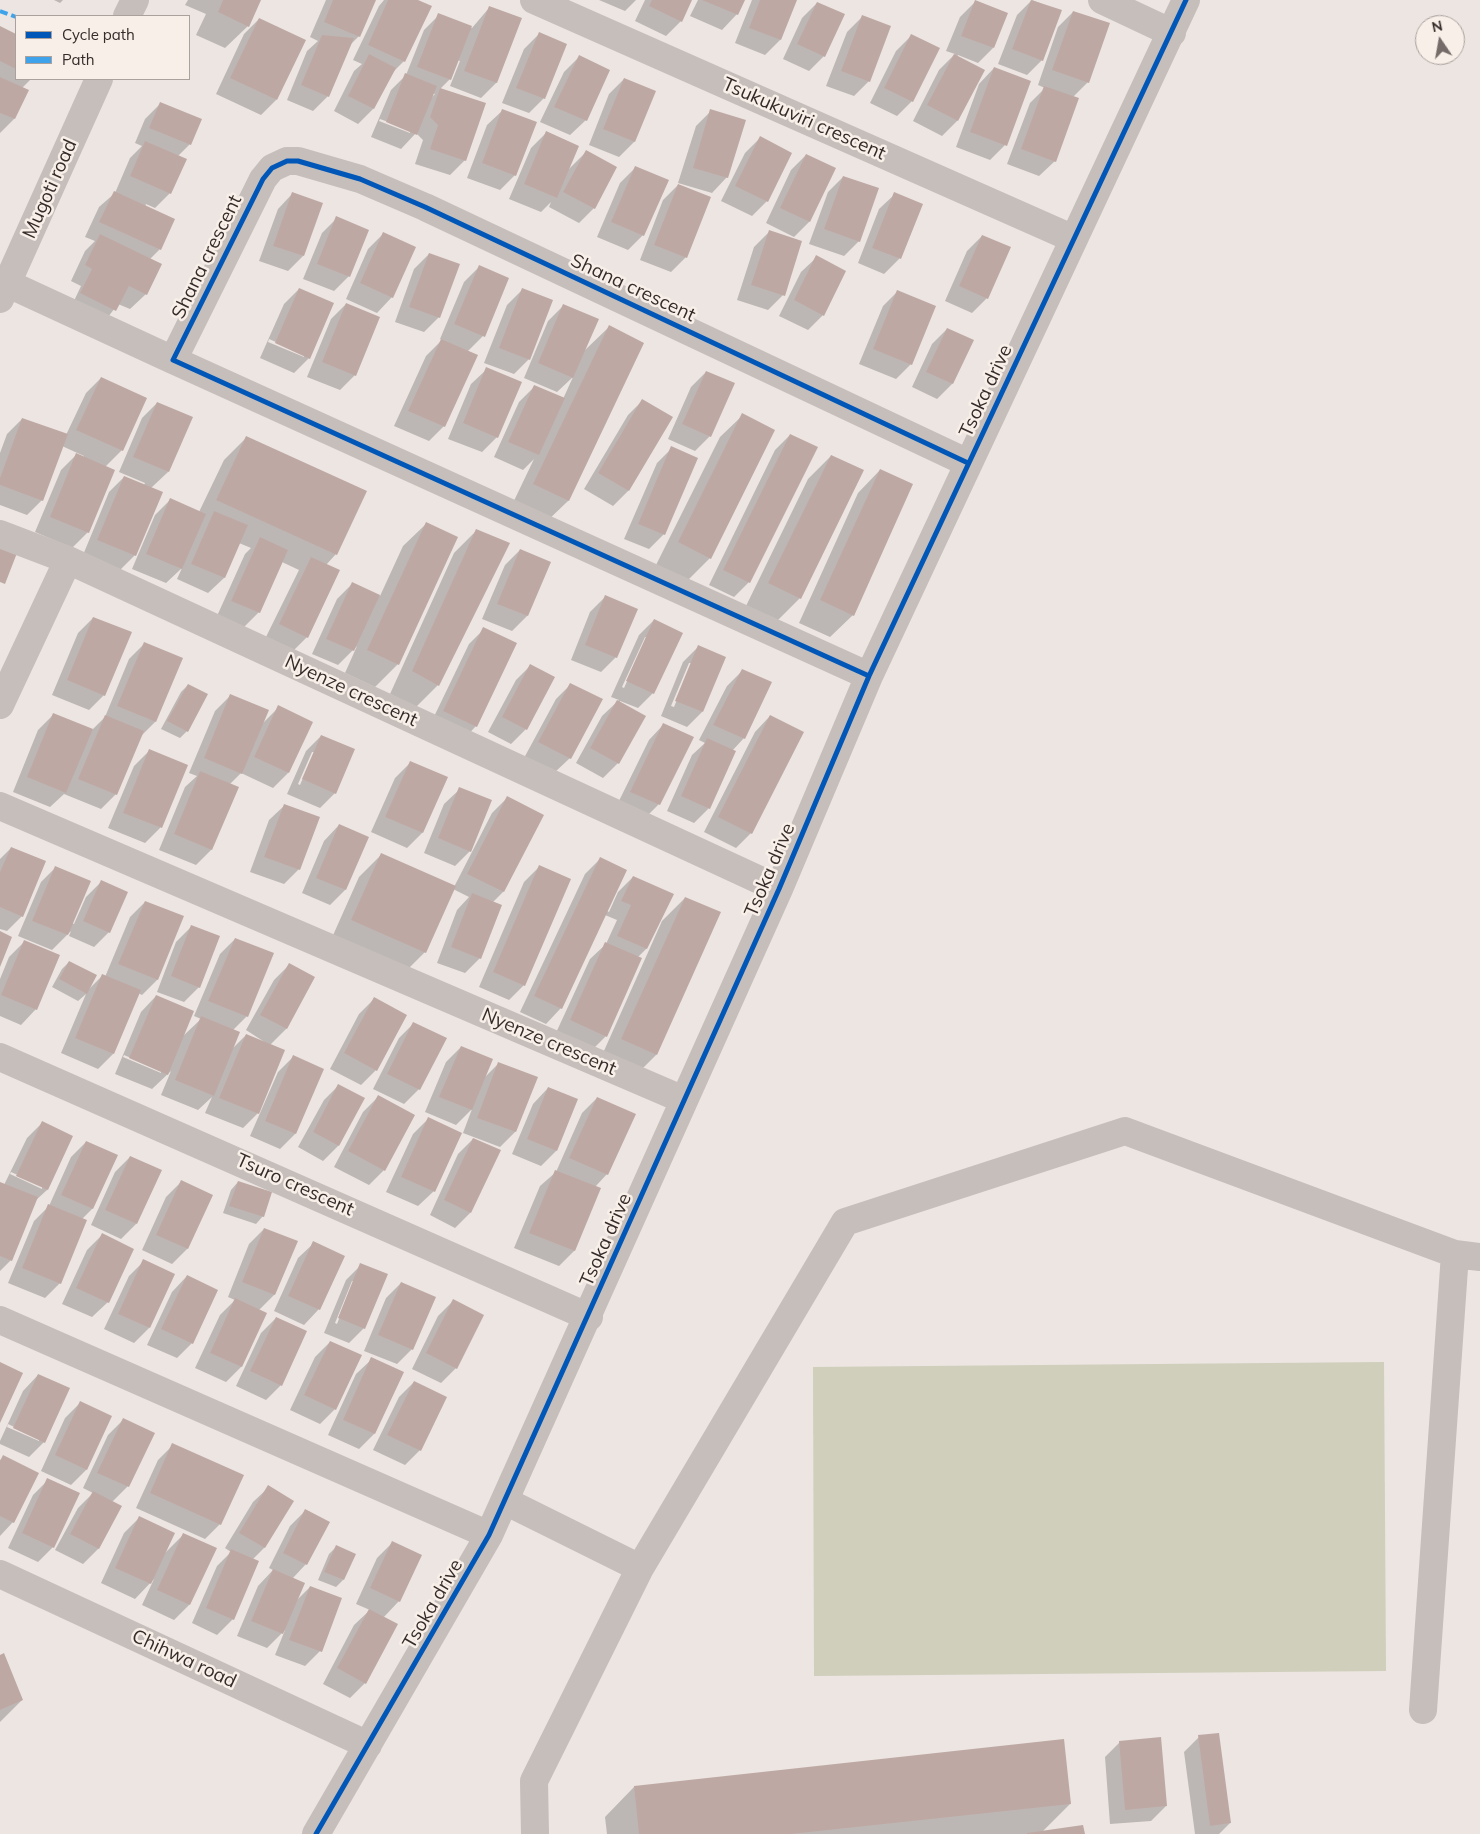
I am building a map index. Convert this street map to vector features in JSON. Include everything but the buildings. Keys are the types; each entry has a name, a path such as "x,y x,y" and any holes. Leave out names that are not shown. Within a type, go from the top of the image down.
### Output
{"street":[{"path":"128,15 135,0"},
{"name":"Tsukukuviri crescent","path":"534,0 1074,239"},
{"path":"1102,0 1172,32"},
{"name":"Tsoka drive","path":"316,1834 489,1536 779,889 869,676 1186,0"},
{"name":"Mugoti road","path":"3,287 99,80"},
{"name":"Shana crescent","path":"173,360 263,179 272,168 287,161 298,160 360,179 425,207 968,462"},
{"path":"3,287 173,360 869,676"},
{"name":"Nyenze crescent","path":"0,534 68,560 779,889"},
{"path":"0,705 68,560"},
{"name":"Nyenze crescent","path":"0,806 684,1100"},
{"name":"Tsuro crescent","path":"0,1057 588,1317"},
{"path":"535,1834 534,1781 640,1568 845,1222 1124,1131 1468,1256 1423,1710"},
{"path":"0,1320 489,1536"},
{"path":"505,1501 640,1568"},
{"name":"Chihwa road","path":"0,1574 368,1745"}],"green space":[{"path":"1384,1362 1386,1671 814,1676 813,1367"}],"marked path":[{"path":"0,11 15,17"}],"cycle path":[{"path":"316,1834 489,1535 779,889 869,676 1186,0"},
{"path":"869,676 173,360 263,179 272,168 287,161 298,161 360,179 425,207 968,463"}]}
